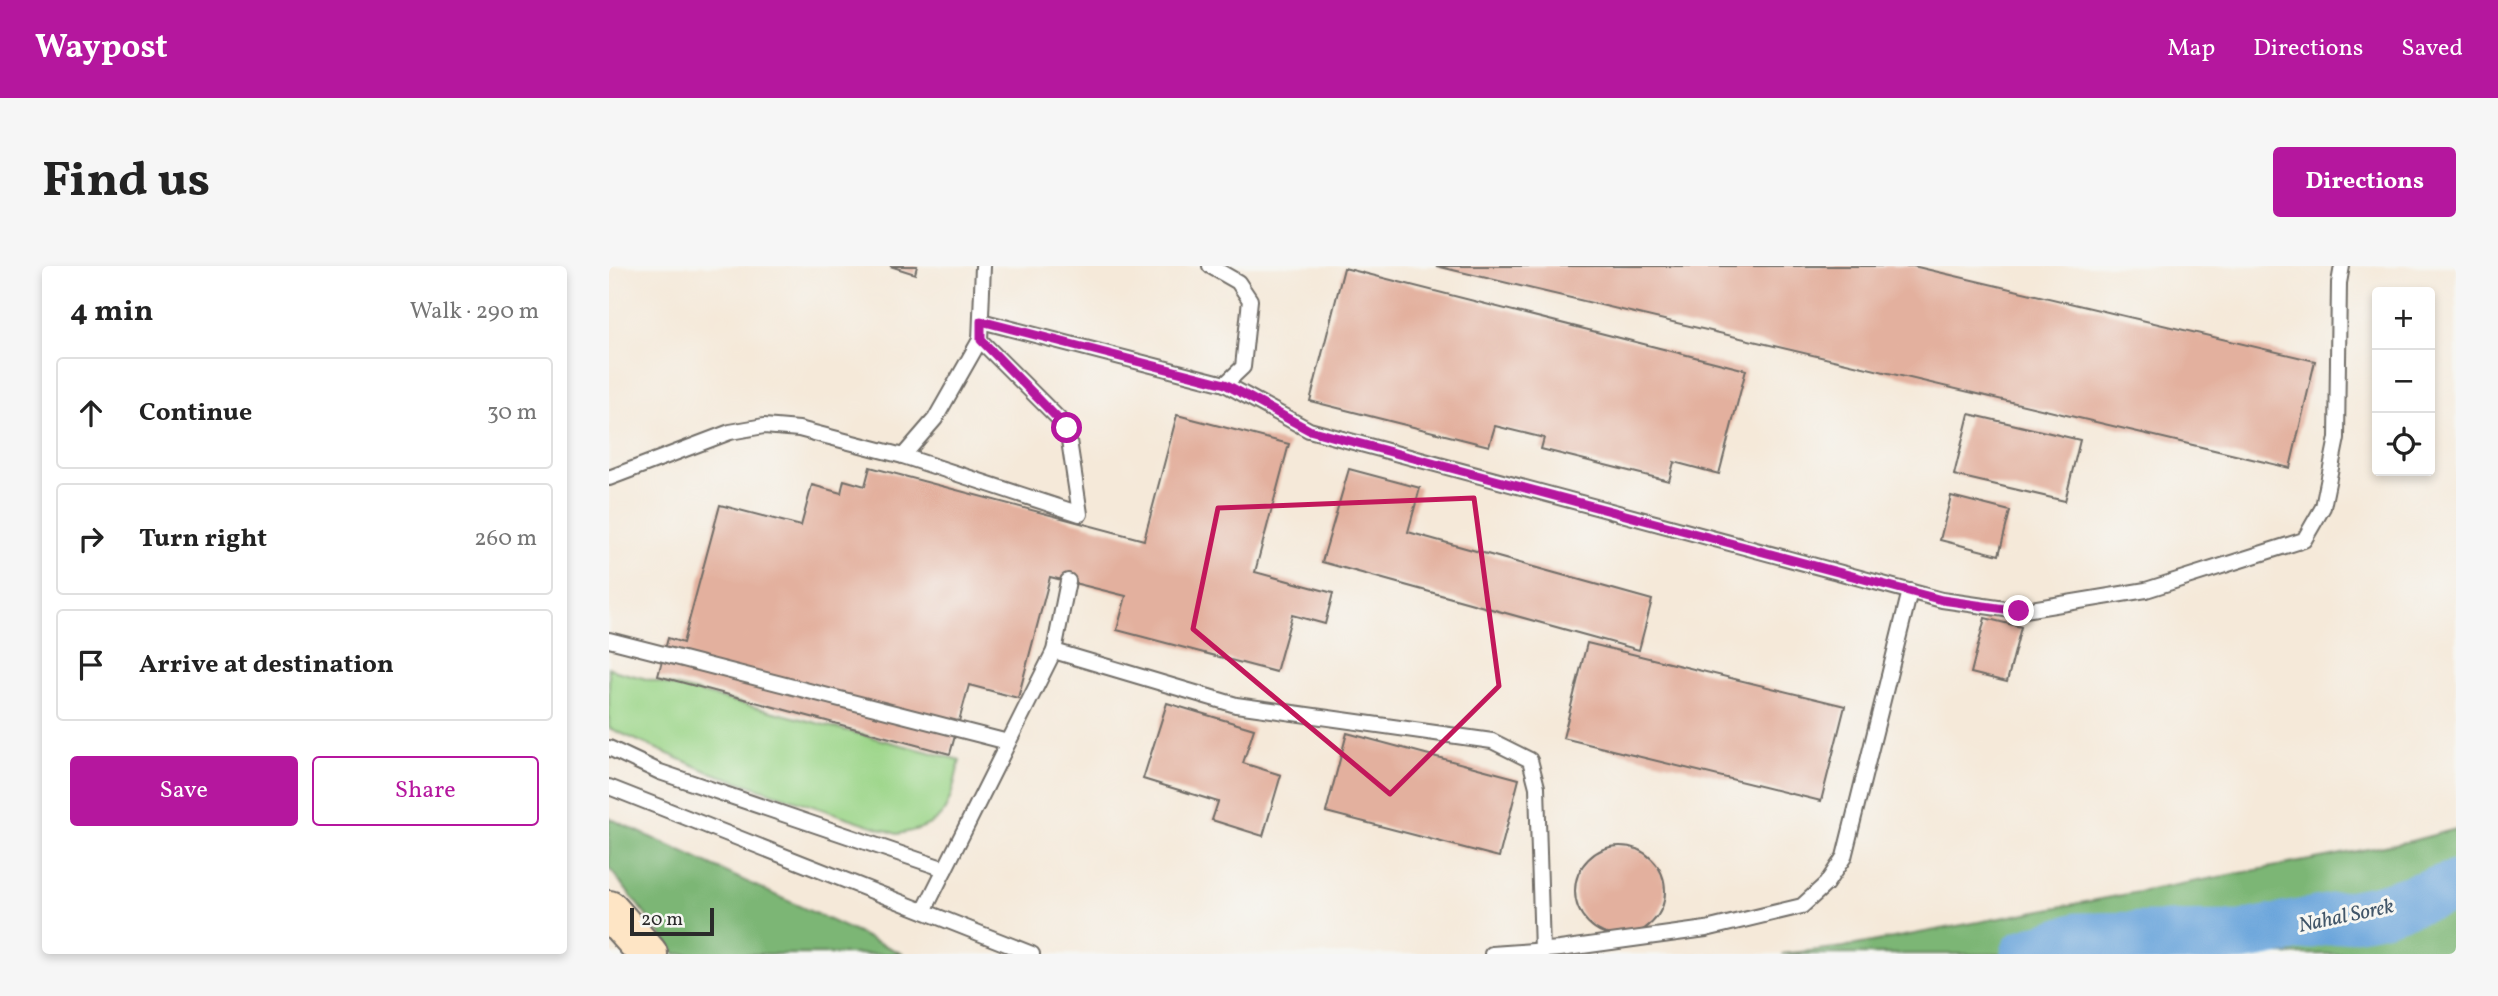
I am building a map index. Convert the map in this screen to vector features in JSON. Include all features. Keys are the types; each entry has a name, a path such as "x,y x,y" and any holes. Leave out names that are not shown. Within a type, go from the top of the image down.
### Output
{"main road":[{"path":"609,911 647,954"}],"lane":[{"path":"903,456 936,419 981,340 983,266"},
{"path":"1210,266 1238,282 1249,300 1243,367 1225,384"},
{"path":"981,321 1225,384 1309,430 1942,600 2019,611 2146,590 2304,540 2323,507 2337,438 2339,283 2342,266"},
{"path":"609,478 730,432 764,426 799,429 903,456 1080,514 1067,428 981,340"},
{"path":"924,911 1054,651 1068,581"},
{"path":"1492,954 1542,951 1706,929 1802,906 1826,884 1844,857 1910,591"},
{"path":"609,640 1009,742"},
{"path":"1054,651 1236,705 1492,741 1531,760 1537,787 1542,951"},
{"path":"609,748 660,772 945,869"},
{"path":"609,787 1032,954"}],"highlighted area":[{"path":"1474,498 1499,686 1390,794 1193,629 1218,508"}],"green space":[{"path":"609,667 960,760 949,802 937,819 928,826 897,834 707,771 609,728"},
{"path":"609,818 903,954 676,954 609,868"},
{"path":"2456,829 2456,954 1782,954 1845,947 2411,841"}],"building":[{"path":"890,266 917,266 915,274"},
{"path":"1436,266 1913,266 2315,361 2290,468"},
{"path":"1344,268 1746,370 1719,474 1674,462 1669,481 1541,449 1544,438 1495,426 1489,446 1310,401"},
{"path":"1969,414 2080,440 2065,501 1954,475"},
{"path":"1177,415 1289,444 1255,572 1333,593 1325,624 1292,615 1276,672 1117,630 1126,596 1050,577 1018,698 969,685 950,754 658,676 668,638 683,643 720,505 801,526 812,485 841,493 844,480 865,486 870,467 1144,540"},
{"path":"1349,469 1420,488 1408,532 1652,600 1639,650 1322,562"},
{"path":"1951,496 2010,511 1999,555 1940,540"},
{"path":"1985,618 2021,627 2007,682 1971,673"},
{"path":"1587,643 1845,706 1821,801 1563,738"},
{"path":"1167,703 1254,729 1243,763 1281,775 1263,836 1212,820 1218,802 1143,779"},
{"path":"1347,733 1519,779 1499,857 1326,812"},
{"path":"1620,846 1637,849 1652,859 1662,874 1665,891 1662,908 1652,923 1637,933 1620,936 1603,933 1588,923 1578,908 1575,891 1578,874 1588,859 1603,849"}],"waterway":[{"name":"Nahal Sorek","path":"2026,954 2078,938 2241,936 2380,910 2456,886"}],"route":[{"path":"1067,428 981,340 981,321 1225,384 1309,430 1942,600 2019,611"}]}
